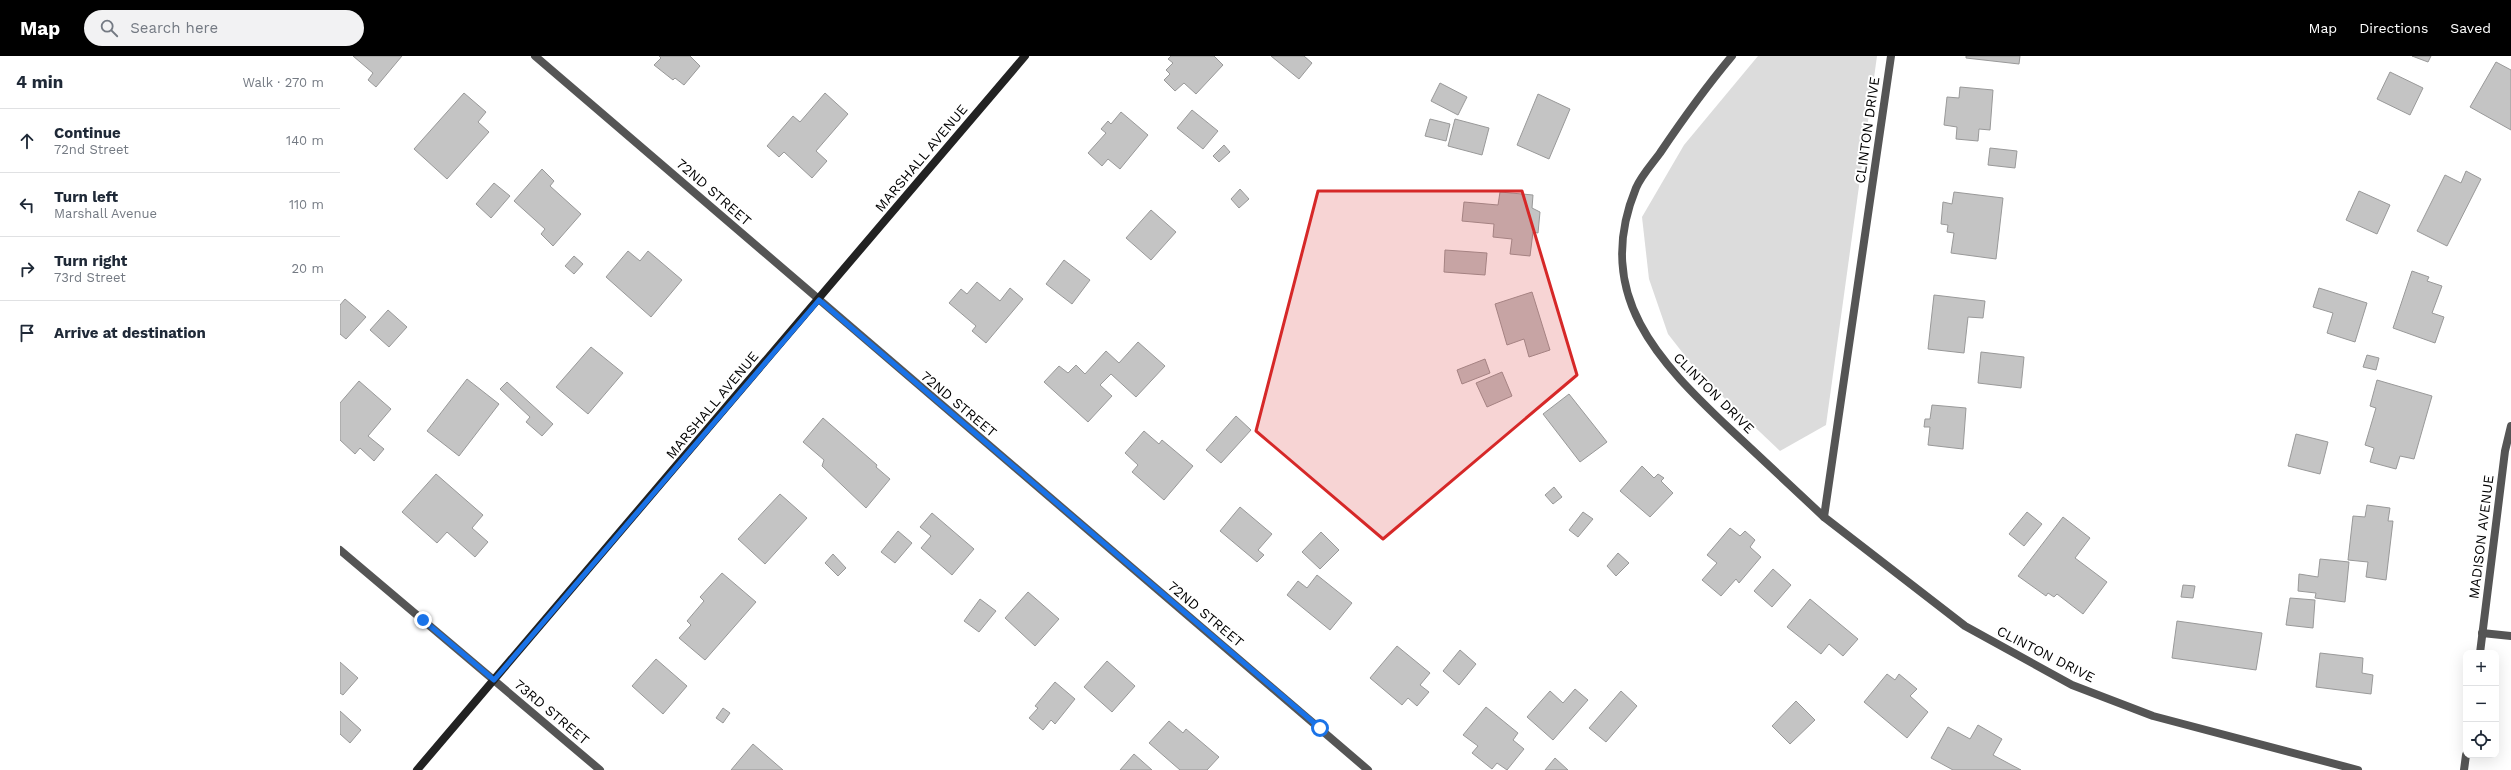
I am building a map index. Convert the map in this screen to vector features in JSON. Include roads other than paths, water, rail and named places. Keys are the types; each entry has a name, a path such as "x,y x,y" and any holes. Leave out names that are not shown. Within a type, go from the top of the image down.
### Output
{"street":[{"name":"72ND STREET","path":"535,56 1368,770"},
{"name":"MARSHALL AVENUE","path":"417,770 819,300 1025,56"},
{"name":"CLINTON DRIVE","path":"1732,56 1700,93 1637,186 1626,217 1622,250 1624,283 1635,314 1660,357 1691,392 1824,517 1965,626 2072,685 2154,716 2358,770"},
{"name":"CLINTON DRIVE","path":"1824,517 1892,56"},
{"name":"MADISON AVENUE","path":"2480,650 2504,459 2511,426"},
{"name":"73RD STREET","path":"340,550 600,770"},
{"path":"2482,633 2511,636"},
{"path":"2464,770 2466,758"}]}
